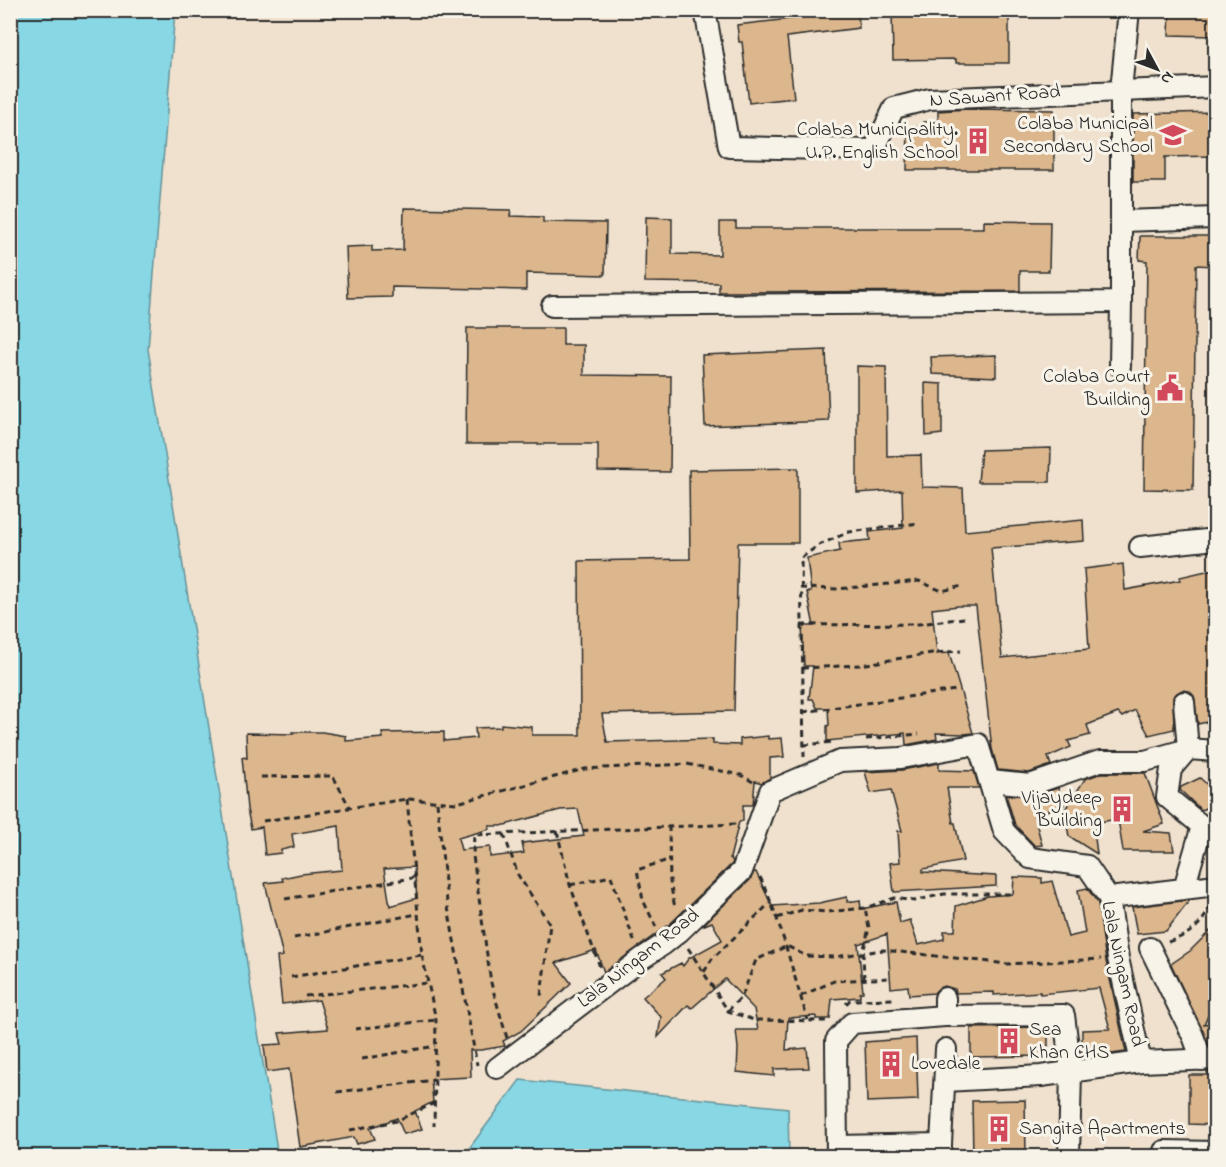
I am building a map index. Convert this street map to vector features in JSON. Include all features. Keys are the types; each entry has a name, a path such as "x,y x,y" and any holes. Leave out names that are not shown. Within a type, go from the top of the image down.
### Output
{"street":[{"name":"N Sawant Road","path":"705,10 729,147 874,150 894,108 930,99 1215,87"},
{"path":"1120,366 1121,90 1129,10"},
{"path":"1121,221 1215,219"},
{"path":"552,306 1120,302"},
{"path":"1140,547 1215,539"},
{"path":"1184,702 1188,749 1171,769 1167,797 1203,826 1185,888"},
{"name":"Lala Ningam Road","path":"488,1070 676,934 742,872 770,791 840,761 901,758 978,744 1004,831 1030,858 1087,866 1109,898 1118,958 1141,1062"},
{"path":"990,782 1030,785 1100,761 1145,761 1188,749 1215,751"},
{"path":"1109,898 1185,888 1214,892"},
{"path":"1150,948 1192,1036 1209,1059"},
{"path":"946,1049 941,1150 837,1151 836,1041 852,1023 945,1007 1064,1015 1071,1071 1069,1156"},
{"name":"Lala Ningam Road","path":"945,1081 1041,1076 1141,1062 1209,1059"},
{"path":"1164,1156 1164,1151 1215,1152"}],"path":[{"path":"804,776 801,558 819,545 849,532 920,523"},
{"path":"800,588 838,589 920,581 942,591 962,586"},
{"path":"801,625 919,624 964,618"},
{"path":"802,668 861,665 932,652 961,651"},
{"path":"803,712 956,690"},
{"path":"263,821 407,799 458,803 585,769 687,764 741,775 770,791"},
{"path":"261,777 333,776 350,808"},
{"path":"407,799 422,955 436,1020 434,1126"},
{"path":"437,802 447,902 488,1070"},
{"path":"507,1040 491,983 473,856 474,835 759,823"},
{"path":"669,826 668,860 676,909 676,934"},
{"path":"557,831 570,885 606,985"},
{"path":"504,834 518,875 550,924 541,996"},
{"path":"749,853 772,902 808,1020"},
{"path":"668,860 637,870 643,900 676,934 704,972 728,1011 754,1020 830,1021"},
{"path":"570,885 610,876 641,959"},
{"path":"285,899 414,877"},
{"path":"1150,948 1188,935 1206,916 1214,892"},
{"path":"777,918 802,910 828,912 865,908 895,898 914,901 944,894 1013,894"},
{"path":"704,972 711,959 772,902"},
{"path":"864,979 863,953 869,928 865,908"},
{"path":"294,938 417,914"},
{"path":"787,946 806,956 834,957 883,950 1008,964 1118,958"},
{"path":"728,1011 742,996 756,960 787,946"},
{"path":"291,977 422,955"},
{"path":"801,996 834,981 889,978"},
{"path":"305,996 428,983"},
{"path":"843,1007 850,1000 897,999"},
{"path":"356,1029 436,1020"},
{"path":"362,1059 435,1046"},
{"path":"337,1092 435,1080"},
{"path":"350,1130 396,1121 435,1103"}],"water":[{"path":"10,11 175,11 148,349 278,1156 11,1156"},
{"path":"520,1080 788,1108 789,1156 456,1156 465,1154"}],"building":[{"path":"831,10 857,10 859,28 787,37 794,98 749,103 742,42 739,42 737,25 832,14"},
{"path":"892,10 1009,10 1009,63 956,63 956,59 893,60"},
{"path":"1170,10 1214,10 1213,36 1169,35"},
{"name":"Colaba Municipality. U.P. English School","path":"1054,110 1054,170 907,170 908,127 924,127 924,122 938,122 938,111"},
{"name":"Colaba Municipal Secondary School","path":"1215,112 1215,156 1165,157 1165,182 1133,182 1133,114"},
{"path":"404,208 511,210 510,216 543,217 543,222 606,223 605,275 526,273 526,290 392,287 392,297 348,298 346,247 372,246 372,251 403,250"},
{"path":"646,217 672,218 672,254 720,255 720,222 736,222 736,228 984,228 984,221 1050,222 1049,271 1020,271 1020,291 719,292 719,283 645,282"},
{"name":"Colaba Court Building","path":"1140,236 1215,236 1215,266 1196,265 1193,490 1144,489 1147,261 1139,260"},
{"path":"467,328 563,328 563,345 584,345 584,375 671,376 670,472 598,471 598,444 466,444"},
{"path":"826,350 829,421 705,426 702,355"},
{"path":"996,355 996,377 932,374 931,357"},
{"path":"857,366 886,367 887,456 921,455 922,487 963,488 965,531 1083,520 1084,541 991,548 1002,658 1089,649 1084,569 1123,564 1125,590 1180,580 1180,577 1215,569 1215,720 1198,724 1194,696 1189,691 1182,690 1173,697 1174,729 1149,735 1135,710 1122,717 1118,713 1087,725 1090,735 1068,741 1071,747 1048,757 1051,765 1029,773 998,770 992,749 976,606 958,606 932,609 937,654 949,653 973,733 936,733 937,739 906,745 905,733 827,741 828,708 817,708 813,699 809,699 813,666 804,666 802,626 814,626 807,592 811,592 807,558 840,551 839,543 870,540 869,532 903,528 902,490 857,493"},
{"path":"925,383 942,384 942,434 926,436"},
{"path":"1051,448 1050,482 978,482 981,450"},
{"path":"798,468 798,543 738,543 734,711 602,714 607,742 713,739 713,744 740,745 740,739 768,736 768,739 782,738 784,757 770,758 770,778 762,783 755,781 753,805 743,805 743,821 739,822 730,858 733,861 732,864 671,923 604,972 596,950 556,963 571,983 521,1031 503,1041 505,1046 470,1050 471,1077 431,1079 433,1102 415,1111 422,1129 404,1134 397,1118 370,1128 375,1139 357,1144 354,1137 300,1147 289,1069 267,1072 264,1045 282,1044 279,1033 328,1029 319,1000 282,1004 277,957 283,956 265,883 283,881 282,878 301,874 342,870 339,826 292,834 294,847 281,850 281,853 265,855 262,827 251,829 247,809 242,757 247,758 246,733 322,732 346,736 346,741 383,738 382,733 444,732 444,741 476,738 475,728 501,727 501,724 532,727 532,735 580,735 579,561 690,559 689,470","holes":["578,809 584,836 522,843 524,853 490,857 490,847 461,850 458,838 490,829 489,826 501,826 560,810","414,867 417,898 390,906 384,869"]},
{"path":"939,763 939,770 974,771 979,788 947,788 963,861 923,869 923,872 996,876 996,886 894,892 890,863 900,862 898,831 902,831 891,790 871,793 865,772 902,770"},
{"name":"Vijaydeep Building","path":"1102,773 1145,773 1164,824 1143,831 1171,833 1174,851 1123,851 1118,819 1093,823 1097,854 1069,836 1064,811 1085,779"},
{"path":"1200,778 1215,792 1215,804 1201,810 1180,790 1181,787"},
{"path":"1058,788 1064,805 1034,815 1042,845 1035,846 1015,825 1006,795 1033,796"},
{"path":"754,872 772,906 819,903 847,897 847,902 860,900 861,909 896,902 900,923 910,920 918,945 944,939 944,931 955,931 956,906 988,896 1013,894 1014,877 1042,878 1042,883 1052,881 1068,937 1085,933 1078,890 1087,888 1098,903 1106,961 1126,1052 1082,1058 1082,1030 1110,1029 1099,988 1040,994 1040,992 994,995 994,992 956,993 955,989 944,986 934,993 909,995 908,986 891,988 887,934 858,944 863,992 860,993 860,997 832,999 830,1019 816,1019 816,1016 788,1018 786,1050 807,1048 809,1068 774,1069 774,1076 737,1072 736,1030 758,1030 754,1009 725,979 692,1008 688,1005 658,1037 661,1017 643,997 666,978 662,973 681,963 683,966 689,958 722,940 712,922 702,926 750,880"},
{"path":"1190,900 1166,931 1137,934 1132,907"},
{"path":"1215,926 1215,999 1204,1024 1215,1023 1215,1047 1210,1047 1171,964 1190,951"},
{"name":"Sea Khan CHS","path":"1048,1027 1048,1056 971,1057 971,1028"},
{"name":"Lovedale","path":"916,1038 918,1100 867,1102 865,1042"},
{"path":"1207,1071 1215,1071 1215,1125 1189,1124 1189,1075 1208,1075"},
{"name":"Sangita Apartments","path":"1025,1100 1026,1156 973,1156 972,1101"}],"place":[{"name":"Colaba Municipal Secondary School","path":"1173,135"},
{"name":"Colaba Municipality. U.P. English School","path":"978,141"},
{"name":"Colaba Court Building","path":"1170,388"},
{"name":"Vijaydeep Building","path":"1122,809"},
{"name":"Sea Khan CHS","path":"1009,1041"},
{"name":"Lovedale","path":"891,1064"},
{"name":"Sangita Apartments","path":"999,1129"}]}
